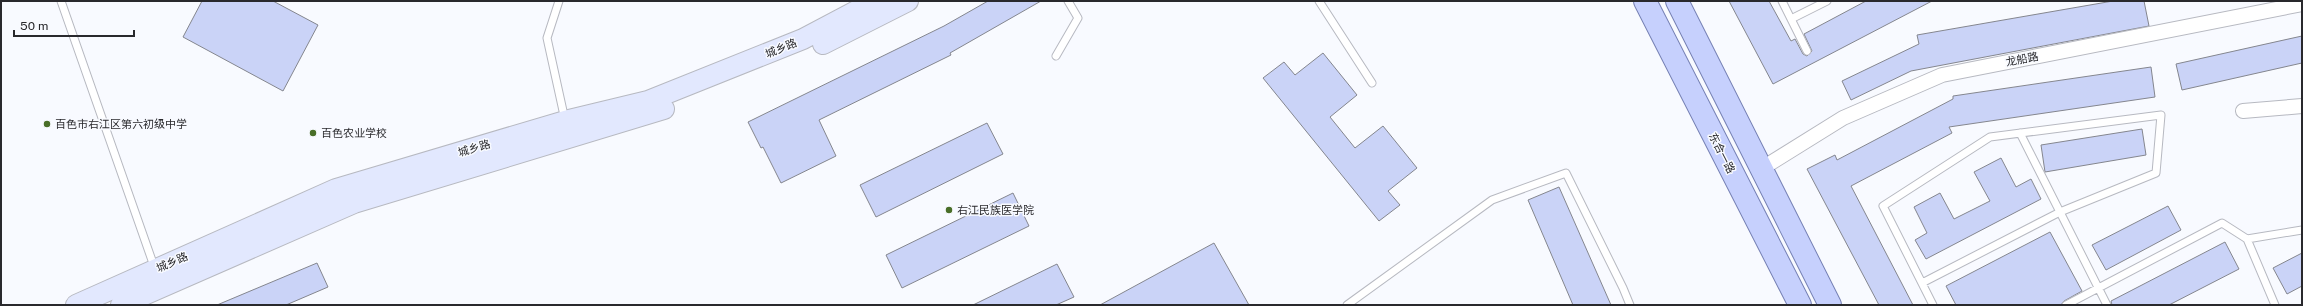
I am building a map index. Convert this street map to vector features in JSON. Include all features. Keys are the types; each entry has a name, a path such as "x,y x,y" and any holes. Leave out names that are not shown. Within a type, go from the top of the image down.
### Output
{"main road":[{"name":"城乡路","path":"122,305 354,203 648,101 803,39 875,1"},
{"name":"城乡路","path":"76,305 336,188 570,129 653,114 809,51 908,1"},
{"name":"东合一路","path":"1645,1 1800,305"},
{"path":"1677,1 1830,305"}],"street":[{"name":"龙船路","path":"1761,169 1844,118 1942,75 2302,4"},
{"path":"2243,111 2302,106"}],"lane":[{"path":"61,1 155,269"},
{"path":"559,1 547,38 570,129"},
{"path":"1056,56 1078,18 1068,1"},
{"path":"1319,1 1372,84"},
{"path":"1782,1 1807,52"},
{"path":"1791,19 1827,1"},
{"path":"1922,283 2060,212 2156,173 2161,115 1990,137 1883,206 1933,305"},
{"path":"2020,133 2107,305"},
{"path":"1347,305 1492,200 1566,174 1630,305"},
{"path":"2066,305 2222,223 2247,239 2275,305"},
{"path":"2247,239 2302,230"}],"building":[{"path":"202,1 273,1 318,25 283,91 183,37"},
{"path":"988,1 1041,1 950,53 951,55 819,120 836,156 781,183 763,147 761,148 748,122 944,26"},
{"path":"1729,1 1769,1 1791,41 1795,39 1803,54 1807,56 1812,51 1804,34 1866,1 1932,1 1773,84"},
{"path":"2113,1 2144,1 2149,26 1911,71 1851,100 1842,81 1919,44 1917,35"},
{"path":"2302,36 2302,63 2182,90 2176,64"},
{"path":"1323,53 1357,95 1330,117 1355,148 1383,126 1417,168 1388,191 1400,205 1379,221 1263,78 1284,62 1295,75"},
{"path":"2151,67 2155,97 1949,127 1952,133 1851,186 1913,305 1879,305 1807,169 1835,155 1837,160 1953,99 1953,96"},
{"path":"987,123 1003,154 876,217 860,185"},
{"path":"2142,129 2146,155 2045,172 2041,145"},
{"path":"2001,158 2016,187 2031,179 2041,199 1926,259 1915,240 1927,233 1914,207 1940,193 1954,219 1990,201 1974,172"},
{"path":"1559,187 1611,305 1573,305 1528,200"},
{"path":"1013,193 1029,226 902,288 886,255"},
{"path":"2168,206 2181,230 2106,270 2092,245"},
{"path":"2050,232 2082,291 2064,301 2061,305 1956,305 1946,286"},
{"path":"2225,242 2239,269 2169,305 2112,305 2111,301"},
{"path":"1214,243 1249,305 1100,305"},
{"path":"2302,253 2302,286 2287,294 2273,268"},
{"path":"317,263 328,287 286,305 217,305"},
{"path":"1057,264 1074,297 1056,305 973,305"}],"place":[{"name":"百色市右江区第六初级中学","path":"47,124"},
{"name":"百色农业学校","path":"313,133"},
{"name":"右江民族医学院","path":"949,210"}]}
